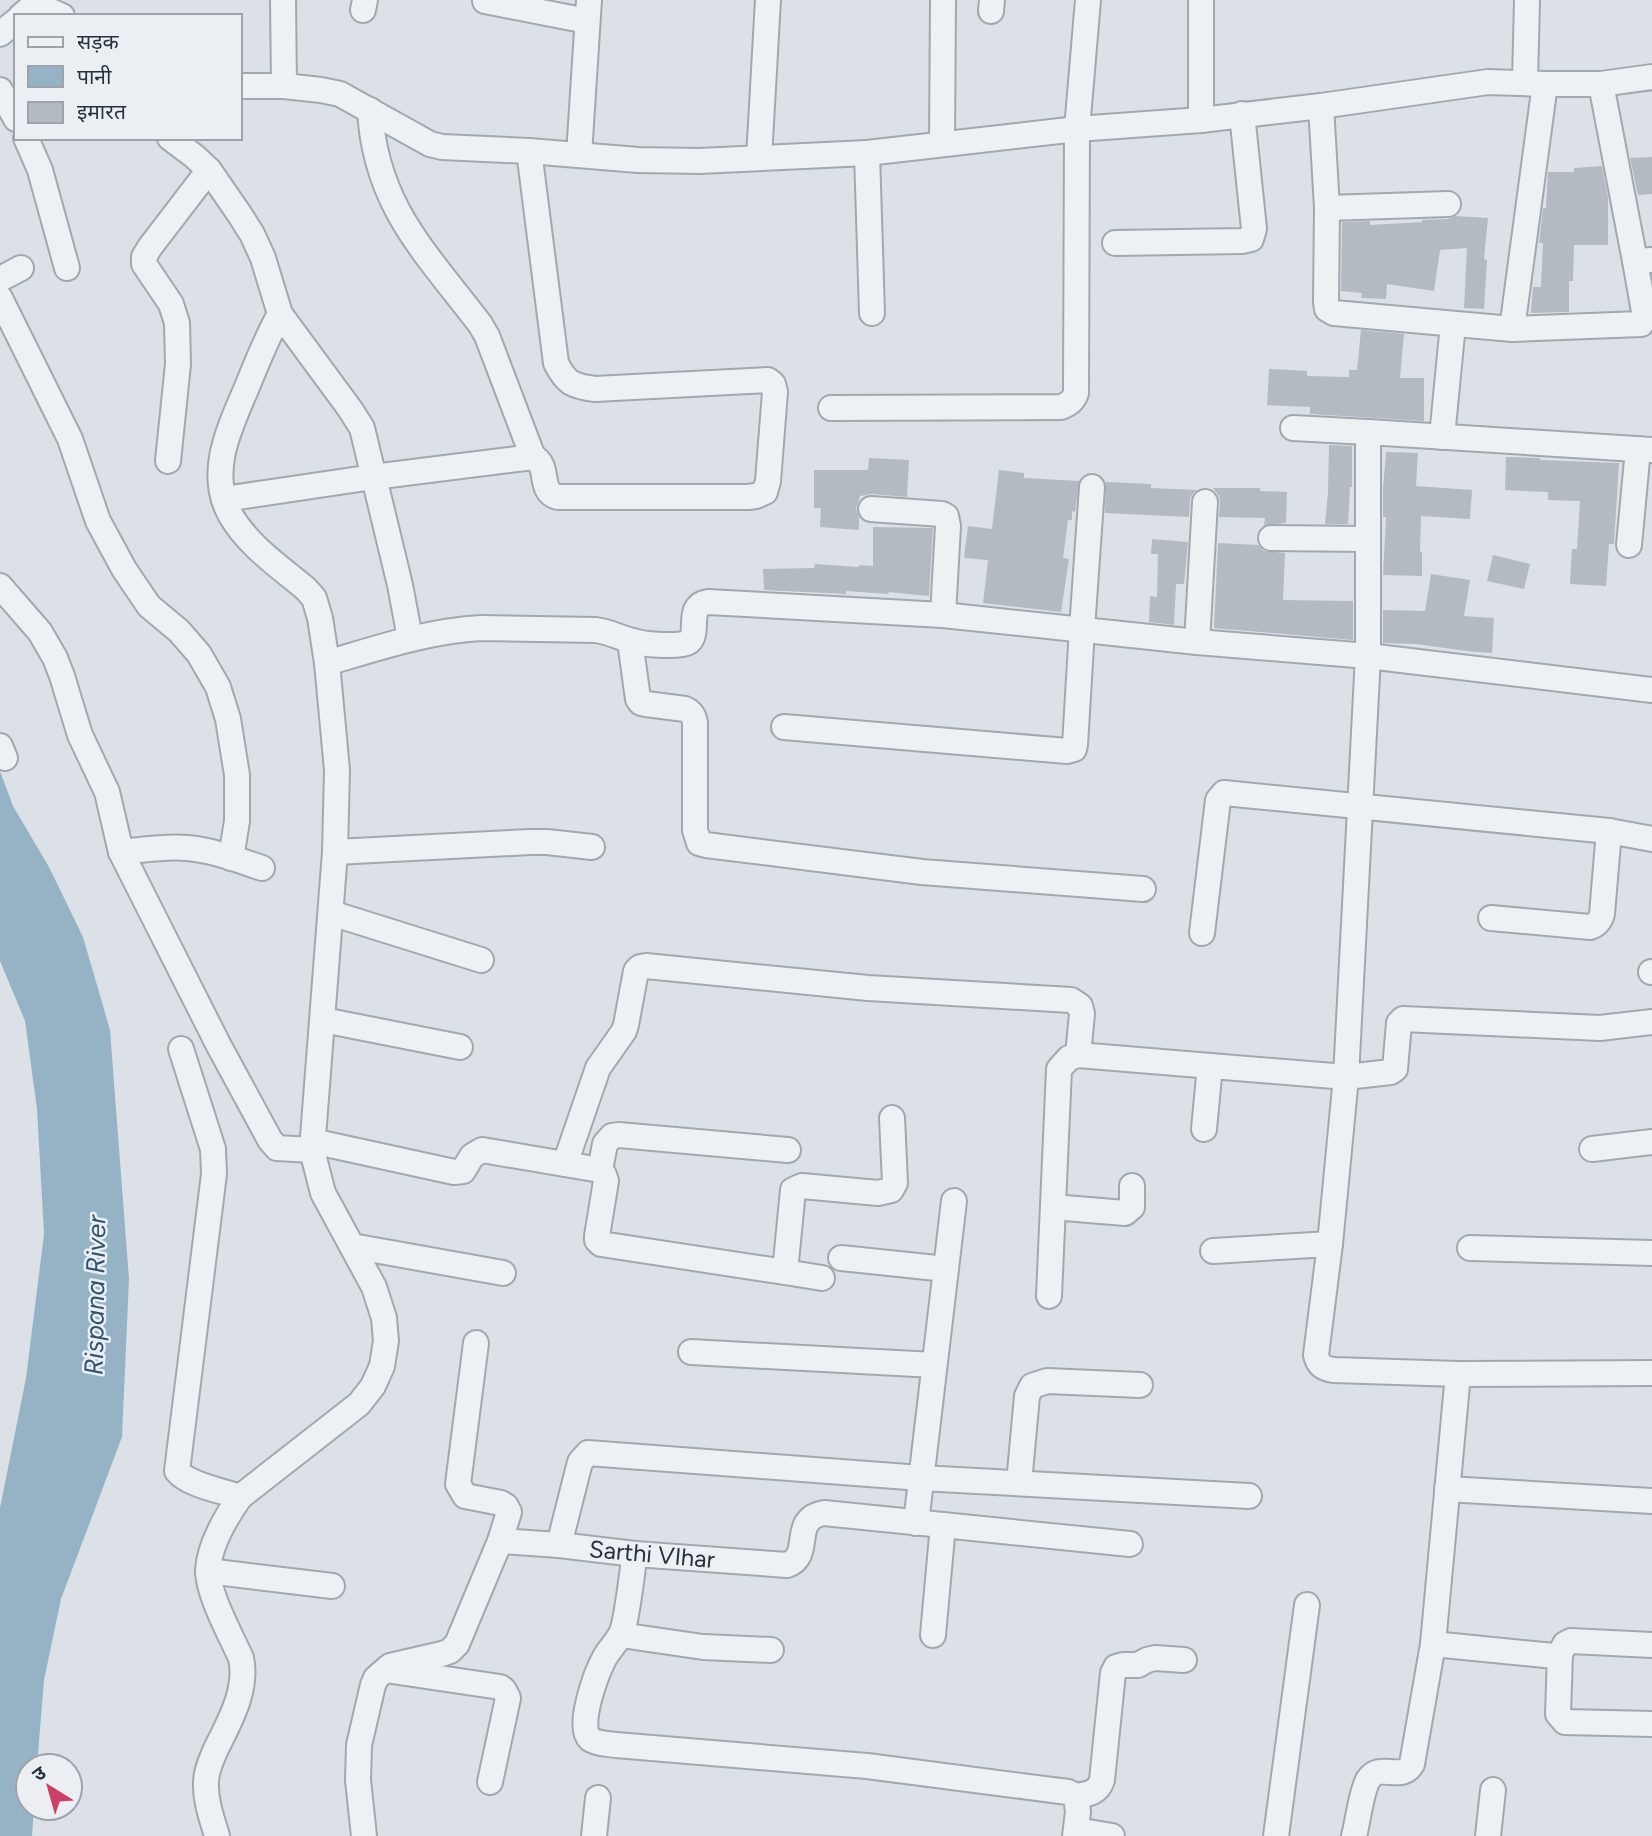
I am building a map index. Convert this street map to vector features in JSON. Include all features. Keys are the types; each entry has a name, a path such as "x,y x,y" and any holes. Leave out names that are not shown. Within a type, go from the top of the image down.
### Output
{"street":[{"path":"283,0 284,86"},
{"path":"759,158 768,0"},
{"path":"942,143 943,0"},
{"path":"831,408 1061,407 1074,399 1077,129 1088,0"},
{"path":"1201,0 1201,120"},
{"path":"1512,329 1535,83 1527,0"},
{"path":"485,1 588,11 579,155"},
{"path":"32,9 53,14"},
{"path":"0,34 14,23"},
{"path":"242,86 284,86 340,94 430,144 442,147 528,150 638,160 699,161 867,153 1077,129 1201,120 1488,82 1601,84 1652,77"},
{"path":"1321,106 1327,208 1326,302 1330,311 1512,329 1641,324 1644,317 1643,261 1601,84"},
{"path":"0,90 14,115"},
{"path":"370,110 371,136 378,164 398,214 487,336 533,457"},
{"path":"1115,243 1242,242 1251,239 1254,229 1242,114"},
{"path":"27,140 40,170 67,268"},
{"path":"174,140 202,155 252,234 263,258 280,314 362,428 410,638"},
{"path":"223,499 533,457 542,465 548,492 558,497 756,496 765,492 775,392 773,384 768,380 594,389 578,387 563,376 556,363 528,150"},
{"path":"867,153 872,313"},
{"path":"168,461 178,364 176,314 144,264 144,257 202,155"},
{"path":"1327,208 1448,204"},
{"path":"0,298 70,439 98,521 124,569 149,606 179,631 199,654 218,687 228,719 237,775 237,821 231,858"},
{"path":"217,1836 207,1797 206,1781 209,1766 242,1688 243,1670 241,1658 210,1585 208,1571 211,1553 227,1516 240,1497 359,1404 373,1386 382,1366 386,1341 384,1318 374,1287 323,1193 312,1146 331,913 337,770 320,618 314,598 241,531 223,499 219,482 226,438 280,314"},
{"path":"1442,437 1453,324"},
{"path":"1293,428 1645,450 1629,545"},
{"path":"1368,432 1368,656 1346,1077 1316,1355 1319,1364 1334,1370 1458,1374 1652,1373"},
{"path":"785,727 1074,749 1092,487"},
{"path":"1197,642 1205,502"},
{"path":"872,509 946,516 948,526 943,615"},
{"path":"1270,538 1367,539"},
{"path":"0,586 40,632 55,658 80,735 107,792 121,852 276,1148 312,1146 454,1172 463,1171 472,1156 482,1150 600,1170 606,1181 597,1236 601,1244 822,1278"},
{"path":"327,663 410,638 462,629 596,630 640,643 686,643 693,636 697,607 708,602 943,615 1197,642 1368,656 1652,690"},
{"path":"630,641 638,699 641,703 685,709 694,716 695,830 699,842 922,872 1143,889"},
{"path":"1202,933 1218,800 1227,793 1609,831 1652,839"},
{"path":"1490,918 1595,926 1601,920 1602,914 1609,831"},
{"path":"335,852 530,842 592,848"},
{"path":"121,852 161,847 189,848 262,869"},
{"path":"331,913 481,960"},
{"path":"565,1164 598,1068 626,1026 636,971 640,967 868,988 1071,1000 1080,1006 1082,1014 1078,1055"},
{"path":"1049,1296 1059,1069 1069,1058 1078,1055 1346,1077 1394,1071 1399,1023 1403,1019 1600,1028 1652,1022"},
{"path":"323,1020 460,1047"},
{"path":"181,1049 212,1149 214,1174 177,1471 191,1481 240,1497"},
{"path":"1204,1129 1210,1066"},
{"path":"785,1272 792,1194 797,1187 878,1194 891,1189 895,1183 892,1118"},
{"path":"600,1170 605,1144 612,1136 619,1135 788,1150"},
{"path":"1592,1149 1652,1142"},
{"path":"1053,1207 1125,1213 1132,1207 1132,1186"},
{"path":"916,1523 954,1201"},
{"path":"1213,1251 1330,1244"},
{"path":"352,1246 503,1273"},
{"path":"1471,1248 1652,1253"},
{"path":"841,1258 946,1269"},
{"path":"364,1836 358,1780 359,1745 376,1678 390,1666 442,1654 457,1644 500,1541 509,1512 501,1503 465,1496 458,1484 476,1343"},
{"path":"691,1352 934,1365"},
{"path":"1354,1836 1368,1780 1378,1771 1404,1772 1412,1763 1433,1644 1458,1374"},
{"path":"1019,1483 1027,1396 1032,1386 1046,1381 1140,1385"},
{"path":"559,1545 580,1462 588,1453 921,1478 1249,1496"},
{"path":"1447,1489 1652,1501"},
{"name":"Sarthi VIhar","path":"500,1541 788,1565 800,1555 808,1520 824,1513 1130,1544"},
{"path":"933,1634 943,1525"},
{"path":"635,1554 621,1635 606,1656 593,1686 585,1730 593,1741 867,1766 1068,1792 1076,1796 1094,1792 1101,1786 1110,1696 1116,1667 1138,1665 1155,1658 1184,1660"},
{"path":"208,1571 332,1586"},
{"path":"1276,1836 1307,1605"},
{"path":"621,1635 703,1647 771,1650"},
{"path":"1652,1645 1571,1641 1565,1644 1560,1654 1558,1714 1565,1722 1652,1724"},
{"path":"1433,1644 1554,1656 1560,1654"},
{"path":"384,1670 500,1687 505,1690 508,1698 490,1782"},
{"path":"1488,1836 1493,1790"},
{"path":"1076,1796 1078,1812 1075,1833 1112,1836"},
{"path":"594,1836 598,1798"}],"water":[{"name":"Rispana River","path":"0,771 13,806 49,867 83,937 110,1030 129,1279 122,1437 61,1599 44,1680 38,1752 14,1752 14,1822 33,1822 32,1836 0,1836 0,1508 26,1378 44,1234 37,1109 25,1021 0,961"}],"building":[{"path":"1652,157 1652,194 1638,195 1630,158"},
{"path":"1602,166 1608,198 1608,245 1574,245 1573,281 1569,281 1569,312 1531,313 1533,287 1541,287 1543,243 1539,243 1543,208 1546,208 1548,172 1574,172 1574,168"},
{"path":"1456,216 1488,218 1484,259 1487,260 1484,309 1464,308 1467,248 1440,250 1434,291 1387,284 1386,299 1361,298 1362,293 1341,291 1342,222 1370,221 1370,225 1422,222"},
{"path":"1361,330 1404,334 1400,378 1424,378 1424,421 1310,414 1310,407 1267,405 1269,369 1307,371 1307,376 1349,377 1349,370 1357,370"},
{"path":"1329,445 1352,446 1348,524 1325,524"},
{"path":"1386,452 1418,453 1416,486 1472,490 1470,519 1421,516 1422,576 1383,575"},
{"path":"1506,457 1619,463 1614,544 1609,544 1606,586 1570,584 1572,549 1577,549 1580,501 1548,500 1548,492 1505,490"},
{"path":"869,458 909,460 907,497 872,494 860,496 856,509 859,530 820,527 821,508 814,508 814,470 868,470"},
{"path":"999,470 1024,473 1024,478 1079,481 1075,512 1072,511 1072,520 1068,520 1063,558 1069,559 1061,612 983,603 988,560 964,558 968,526 992,529"},
{"path":"1106,482 1197,490 1190,500 1189,517 1105,513"},
{"path":"1213,488 1260,488 1260,491 1287,492 1286,523 1264,525 1265,518 1219,517 1219,496"},
{"path":"873,527 933,528 929,596 889,592 846,591 846,594 764,590 763,569 814,568 815,564 873,566"},
{"path":"1152,539 1188,542 1184,584 1176,584 1174,625 1149,622 1150,596 1157,597 1158,554 1151,554"},
{"path":"1218,543 1258,545 1264,551 1285,553 1283,600 1353,601 1353,640 1214,628"},
{"path":"1493,555 1530,564 1524,589 1487,581"},
{"path":"1431,574 1470,580 1464,616 1494,618 1492,653 1383,643 1383,610 1425,611"}]}
